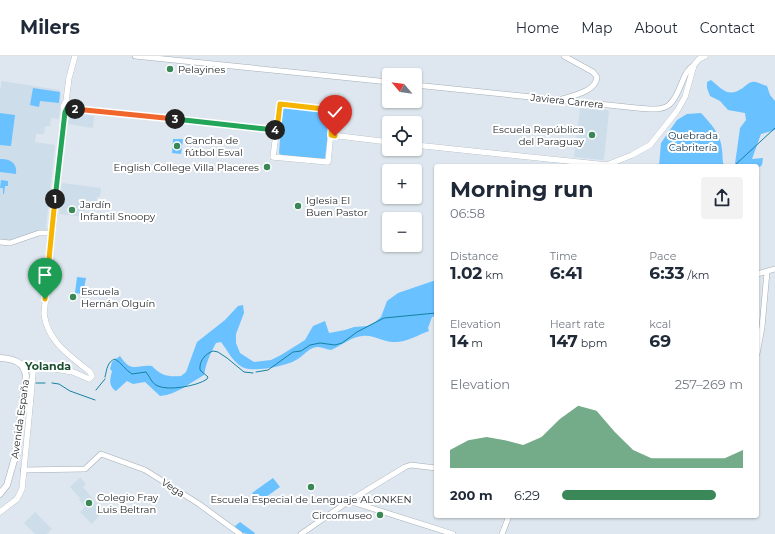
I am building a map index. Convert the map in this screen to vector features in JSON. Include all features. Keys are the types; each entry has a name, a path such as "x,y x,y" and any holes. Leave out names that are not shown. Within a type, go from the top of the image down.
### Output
{"main road":[{"path":"21,364 73,372 86,379 90,379 92,376 90,372 55,342 44,318 66,101 69,78 75,56"},
{"path":"610,164 645,149 655,139 677,111 684,99 694,65 699,59 705,56"},
{"path":"681,86 688,84"},
{"path":"280,104 333,110 331,135 328,162 273,157 280,104"},
{"path":"66,110 277,130"},
{"path":"331,135 382,141"},
{"path":"422,146 561,160 570,163 580,162 598,164"},
{"name":"Avenida España","path":"0,358 14,360 21,364 26,376 15,457 7,484 0,494"},
{"path":"0,512 14,503 20,493 24,470 33,378 32,365"},
{"path":"0,490 7,484"}],"street":[{"path":"135,56 382,81"},
{"path":"558,100 589,90 597,80 597,77 592,72 564,56"},
{"name":"Javiera Carrera","path":"422,86 643,109 664,108 671,105 687,72 694,65"},
{"path":"0,242 10,243 39,233 52,233"},
{"path":"759,274 775,270"},
{"path":"759,341 767,272"},
{"path":"759,313 763,316"},
{"name":"Vega","path":"24,470 85,469 101,454 146,470 199,504 240,534"},
{"path":"301,534 349,501 405,467 411,465 434,468"},
{"path":"349,501 453,534"},
{"path":"502,534 508,518"}],"shaded area":[{"path":"2,81 59,90 61,93 59,119 51,118 50,126 45,126 44,134 36,134 35,142 55,145 46,228 48,228 47,231 11,242 0,240 0,90"},
{"name":"Escuela República del Paraguay","path":"580,108 608,110 609,112 604,159 602,160 574,157"},
{"path":"70,114 94,116 93,128 68,124"},
{"path":"62,183 101,188 100,197 97,197 96,207 85,206 84,217 59,214"},
{"name":"Colegio Fray Luis Beltran","path":"80,477 86,484 83,487 103,511 92,524 80,512 85,507 79,500 80,498 70,487"},
{"path":"35,512 52,529 47,534 35,534 24,523"}],"green space":[{"name":"Quebrada Cabritería","path":"711,80 721,89 732,93 741,89 747,84 754,82 767,86 770,95 775,101 775,130 761,134 752,159 763,158 762,165 759,167 759,164 735,164 740,128 746,120 745,113 728,110 720,101 710,96 707,88 707,82"},
{"path":"33,88 60,92 59,103 40,101 39,107 30,105"},
{"path":"285,107 328,112 330,116 325,158 322,160 281,155 279,153 282,110"},
{"path":"0,113 15,115 11,146 0,145"},
{"name":"Quebrada Cabritería","path":"701,113 718,134 724,164 659,164 661,143 677,120 687,114"},
{"name":"Cancha de fútbol Esval","path":"173,139 183,139 181,154 172,153"},
{"path":"0,159 9,160 14,164 16,174 0,172"},
{"path":"1,180 8,181 8,186 5,186 4,194 3,188 0,188"},
{"path":"77,277 86,278 83,294 75,293"},
{"path":"434,281 434,316 432,317 428,328 429,331 398,342 385,341 370,336 358,337 331,350 315,347 292,362 261,369 247,369 239,365 221,342 216,343 207,363 204,375 172,393 160,396 145,382 133,384 127,381 116,391 111,385 110,380 112,371 110,369 112,362 120,356 124,362 131,367 152,366 165,375 181,376 186,372 197,342 225,320 238,306 243,305 244,313 236,334 236,343 240,353 254,362 271,360 281,355 305,340 313,326 325,321 329,333 354,327 367,326 381,317 387,301 398,293"},
{"path":"273,478 280,487 259,502 252,493"},
{"path":"240,522 255,533 246,534 239,531 235,526"}],"waterway":[{"name":"Quebrada Cabritería","path":"736,164 775,128"},
{"name":"Quebrada Cabritería","path":"256,372 268,370 293,352 301,351 310,345 320,343 335,345 342,343 357,332 384,318 434,313"},
{"path":"105,377 109,364 115,359 132,374 146,372 158,386 169,388 190,386 203,382 207,379 208,377 200,370 200,364 205,356 213,351 218,352 227,358 244,372 253,373"},
{"path":"96,390 105,379"},
{"path":"36,383 45,383"},
{"path":"52,383 59,384 70,391 95,400"}],"place":[{"name":"Pelayines","path":"170,69"},
{"name":"Escuela República del Paraguay","path":"592,135"},
{"name":"Cancha de fútbol Esval","path":"177,146"},
{"name":"English College Villa Placeres","path":"267,167"},
{"name":"Iglesia El Buen Pastor","path":"298,206"},
{"name":"Jardín Infantil Snoopy","path":"72,210"},
{"name":"Escuela Hernán Olguín","path":"73,297"},
{"name":"Escuela Especial de Lenguaje ALONKEN","path":"311,487"},
{"name":"Colegio Fray Luis Beltran","path":"89,503"},
{"name":"Circomuseo","path":"380,515"}],"district":[{"name":"Yolanda","path":"48,366"}],"route":[{"path":"45,299 65,112 67,108 277,130 280,104 333,110 331,135 335,136"}]}
